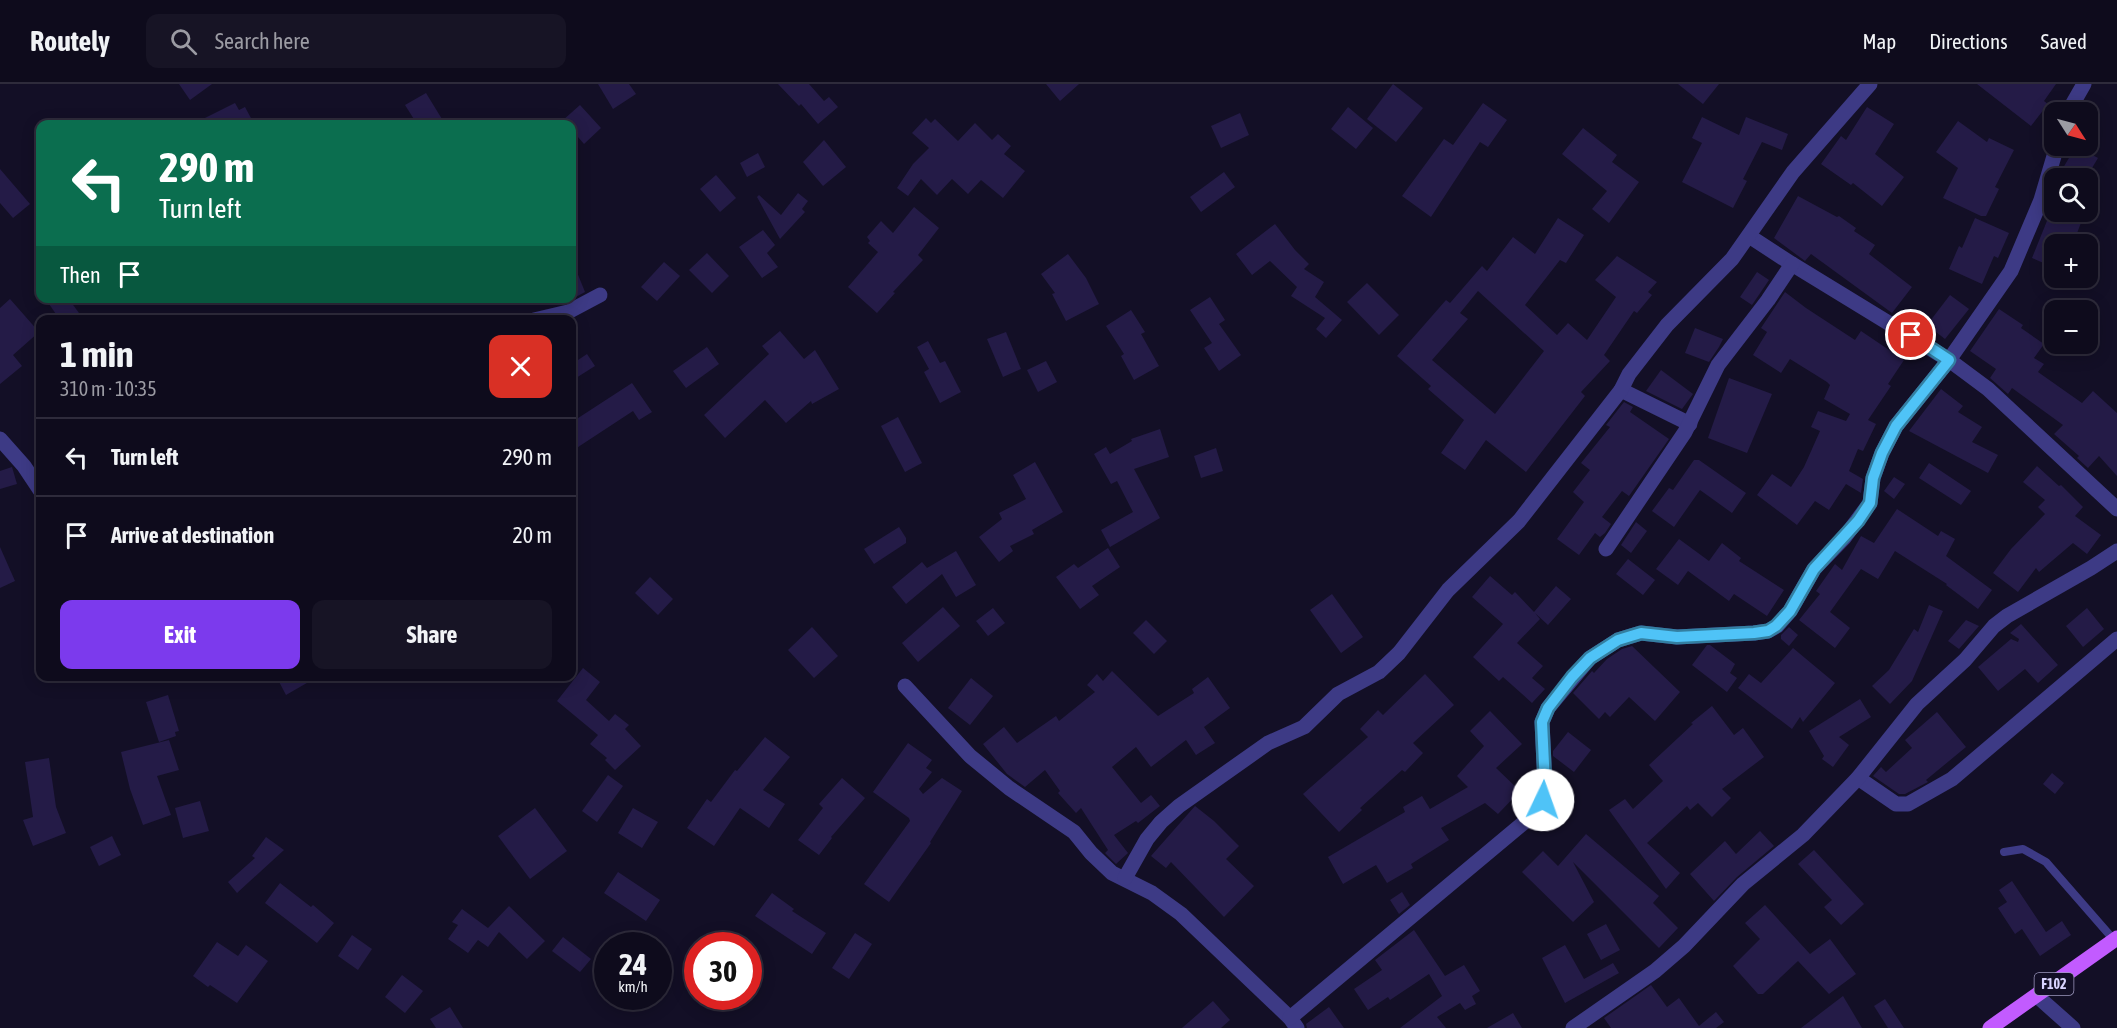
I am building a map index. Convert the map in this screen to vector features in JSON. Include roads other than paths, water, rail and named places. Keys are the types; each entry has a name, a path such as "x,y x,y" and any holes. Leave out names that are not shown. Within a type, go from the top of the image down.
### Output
{"main road":[{"name":"F102","path":"1990,1028 2116,939"}],"street":[{"path":"1125,878 1147,839 1179,806 1268,742 1304,727 1338,694 1378,672 1399,654 1448,590 1519,521 1622,390 1629,374 1667,325 1726,265 1793,172 1870,84"},
{"path":"2074,102 2084,84"},
{"path":"905,686 970,756 1009,788 1074,832 1091,853 1112,873 1152,893 1181,914 1294,1023 1534,814 1543,800 1545,785 1542,722 1548,708 1590,658 1618,640 1641,633 1677,637 1768,631 1790,611 1814,569 1858,521 1870,503 1873,478 1882,453 1896,426 1949,360 2011,271 2041,200 2053,156"},
{"path":"1749,236 1949,360 1988,389 2117,509"},
{"path":"1606,549 1690,424 1718,365 1768,300 1792,264"},
{"path":"555,315 568,312 600,295"},
{"path":"1622,390 1690,424"},
{"path":"0,439 24,466 36,484"},
{"path":"1573,1028 1655,971 1684,946 1734,892 1803,835 1858,778 1912,710 1965,660 1994,626 2117,551"},
{"path":"1858,778 1896,804 1908,804 1952,779 2117,639"},
{"path":"2037,996 2073,1028"}],"lane":[{"path":"2004,852 2023,849 2046,862 2116,939"}]}
